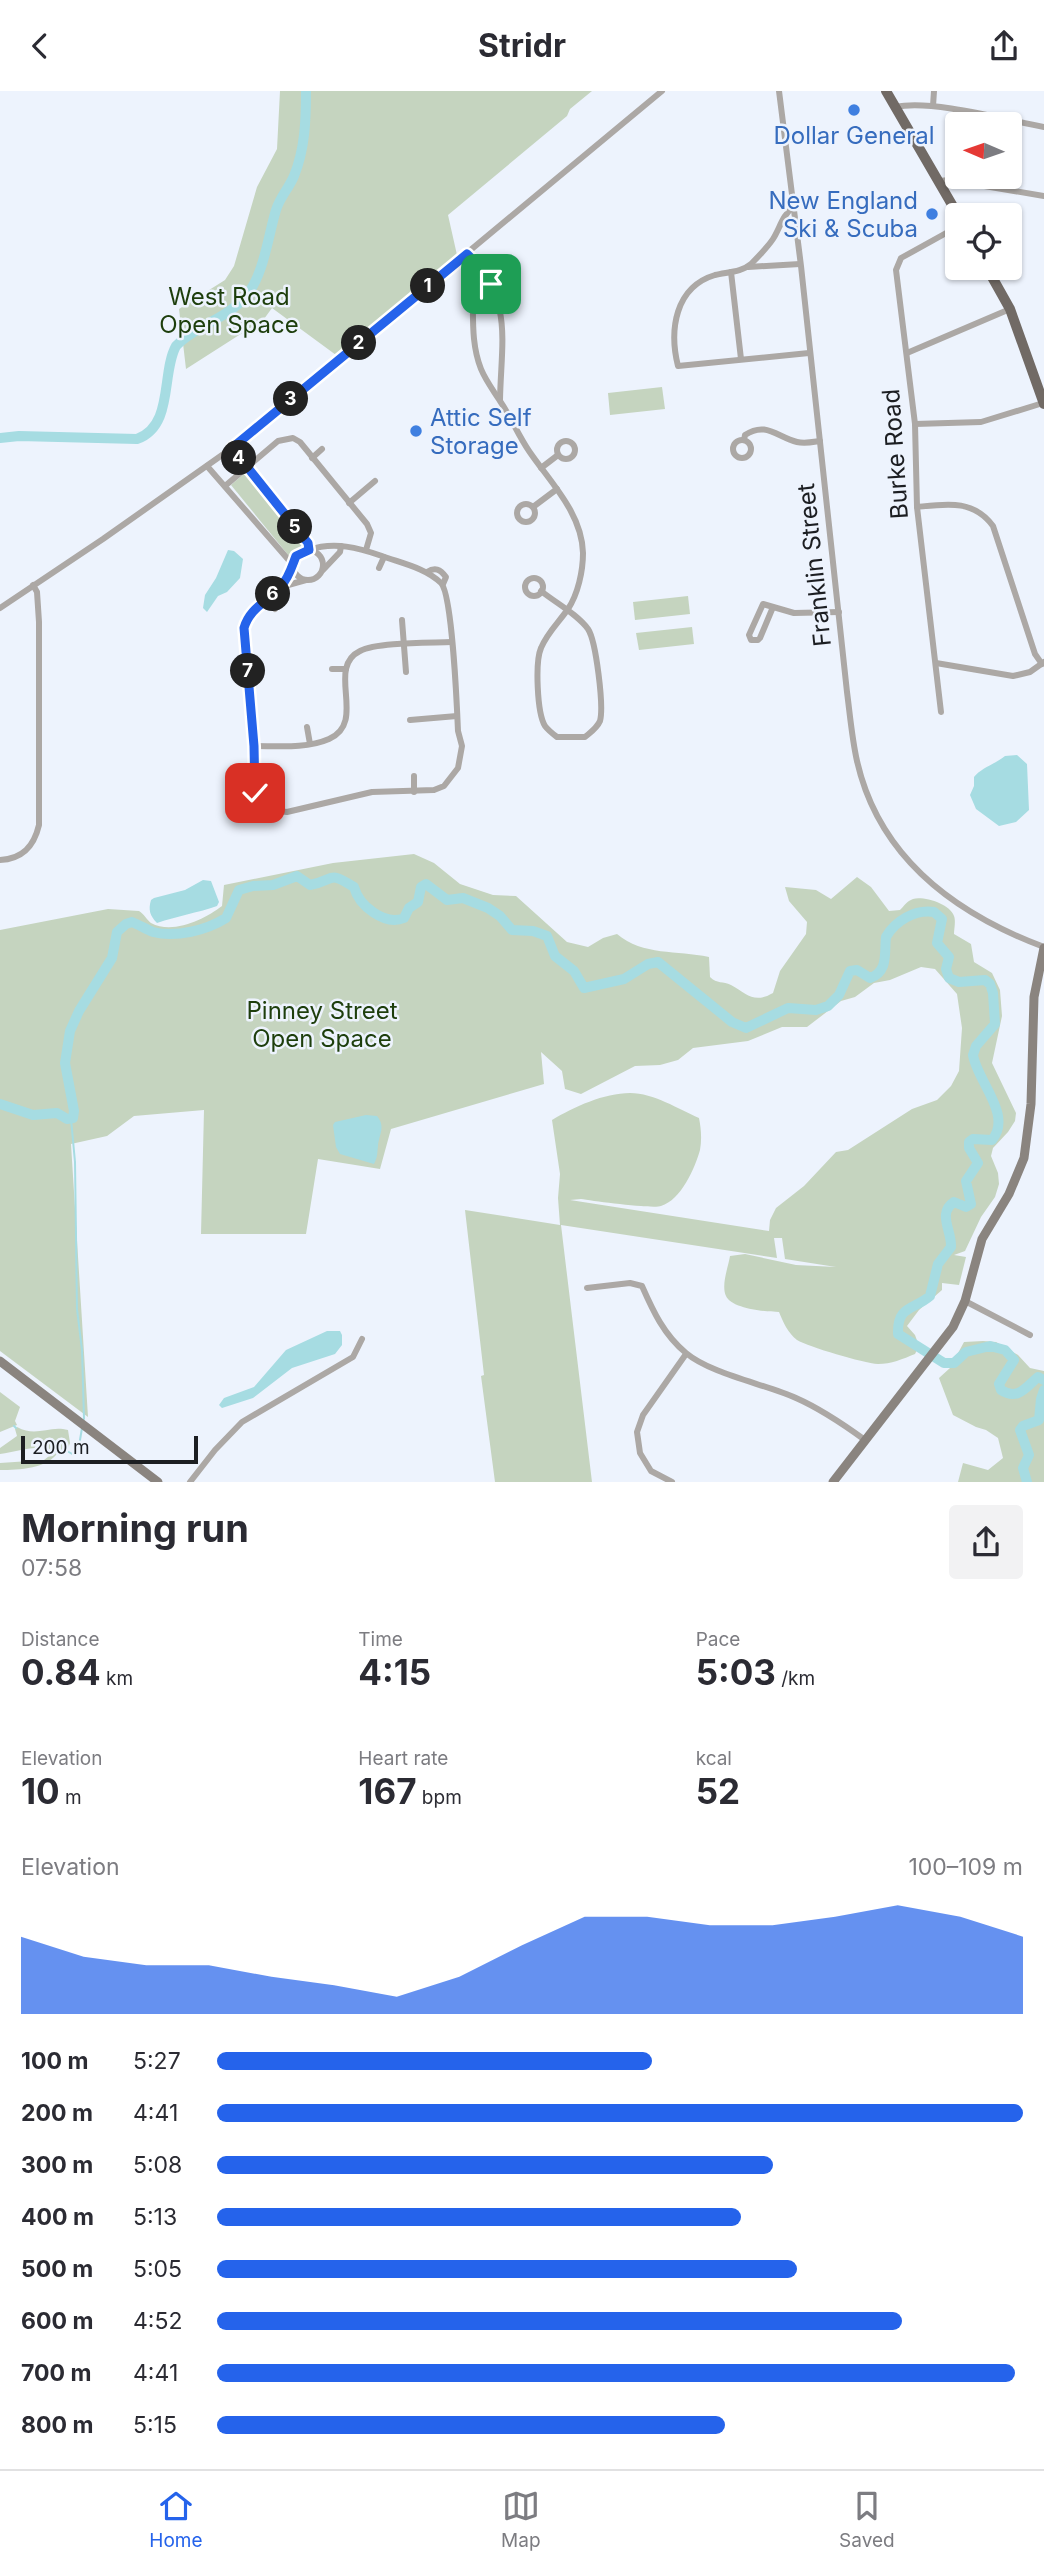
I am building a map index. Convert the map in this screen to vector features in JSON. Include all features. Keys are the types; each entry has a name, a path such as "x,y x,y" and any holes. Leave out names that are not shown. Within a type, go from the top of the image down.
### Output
{"main road":[{"path":"886,91 951,203"},
{"path":"994,280 1010,309 1040,377 1044,403"},
{"path":"833,1482 953,1327 965,1301 982,1239 1009,1194 1024,1159 1031,1104 1034,997 1044,947"},
{"path":"0,1361 158,1482"}],"street":[{"path":"0,608 232,448 663,91"},
{"name":"Franklin Street","path":"779,91 856,760 865,789 886,831 904,857 925,879 949,899 981,918 1044,947"},
{"path":"933,106 934,91"},
{"path":"895,107 933,106 1044,127"},
{"path":"939,181 948,180 1044,196"},
{"path":"748,267 772,240 785,213 793,207"},
{"name":"Burke Road","path":"941,712 917,507 915,424 896,270 901,258 945,234"},
{"path":"467,254 491,284 500,310 504,345 500,400"},
{"path":"467,254 473,272 472,332 476,353 488,384 557,489 575,519 580,534 583,552 578,588 567,610 544,642 537,658 540,706 545,726 557,737 585,737 599,722 601,709 592,638 579,619 567,610 541,591"},
{"path":"800,264 748,267 715,275 694,284 677,315 673,329 674,350 678,366 809,353"},
{"path":"731,272 741,359"},
{"path":"906,353 1010,309"},
{"path":"915,424 981,422 1044,403"},
{"path":"744,440 745,435 759,428 769,429 798,442 820,441"},
{"path":"225,486 285,438 293,438 300,442 367,524 371,533 366,550"},
{"path":"232,448 308,543 309,550 321,558 321,571"},
{"path":"312,458 322,449"},
{"path":"541,468 558,455"},
{"path":"207,466 293,565 296,573 307,580"},
{"path":"349,503 375,481"},
{"path":"533,507 557,489"},
{"path":"917,507 954,504 977,510 985,516 993,526 1035,654 1043,663 1030,672 1013,676 936,663"},
{"path":"321,546 341,546 366,550 427,572 443,584 449,608 457,716 462,746 458,768 443,786 434,790 372,792 287,812 269,810 262,805 255,793 254,746 244,628 247,617 281,587 300,552 321,546"},
{"path":"281,587 316,578 340,552 341,546"},
{"path":"379,568 384,557"},
{"path":"0,860 18,857 28,850 36,839 39,825 39,622 37,592 33,585"},
{"path":"266,599 275,609"},
{"path":"773,607 760,638 751,640 750,635 763,604 794,613 839,612"},
{"path":"402,620 406,672"},
{"path":"254,746 310,744 329,739 343,728 347,714 346,669 359,651 451,642"},
{"path":"247,668 260,667"},
{"path":"332,669 346,669"},
{"path":"410,720 457,716"},
{"path":"307,727 310,744"},
{"path":"414,776 414,792"},
{"path":"587,1288 631,1283 642,1286 657,1321 686,1354 718,1370 795,1398 830,1415 865,1440"},
{"path":"965,1301 1030,1335"},
{"path":"190,1482 215,1450 243,1422 353,1357 362,1339"},
{"path":"672,1482 651,1471 640,1453 637,1432 643,1415 686,1354"}],"green space":[{"name":"West Road Open Space","path":"280,91 592,91 570,109 567,116 448,215 457,255 336,355 272,308 264,319 186,369 179,309 225,280 234,266 257,187 277,149"},
{"path":"662,387 665,409 610,415 608,393"},
{"path":"246,472 305,544 289,556 231,485"},
{"path":"688,596 690,614 635,620 633,602"},
{"path":"692,627 694,644 639,650 636,633"},
{"name":"Pinney Street Open Space","path":"414,854 434,863 460,884 493,895 516,896 567,942 588,947 617,934 649,949 709,957 710,977 756,998 773,993 780,971 806,934 807,922 789,901 785,887 816,890 831,899 857,877 871,887 889,911 900,910 909,901 918,898 936,902 952,912 955,920 954,934 971,944 974,962 992,973 1000,990 1002,1016 992,1063 1016,1113 1015,1121 993,1148 991,1156 998,1173 999,1184 995,1197 981,1217 965,1251 954,1255 966,1257 959,1285 942,1283 942,1290 919,1310 907,1326 915,1335 919,1346 915,1354 878,1364 836,1354 797,1340 788,1331 779,1312 750,1309 730,1300 724,1287 730,1256 745,1254 796,1265 836,1267 785,1259 782,1238 774,1238 777,1258 561,1225 592,1482 495,1482 481,1376 484,1375 465,1210 560,1225 560,1174 552,1120 610,1095 630,1093 657,1099 699,1118 700,1150 686,1183 668,1203 656,1207 570,1200 769,1231 770,1220 776,1208 804,1186 836,1152 848,1150 912,1109 937,1100 951,1086 959,1071 962,1028 957,994 935,969 921,967 890,980 874,983 855,997 841,1001 807,1027 782,1027 748,1041 693,1048 678,1060 660,1065 635,1066 581,1094 565,1089 562,1071 541,1052 544,1084 391,1129 380,1169 318,1159 306,1234 201,1234 204,1110 134,1116 107,1136 71,1144 88,1417 0,1351 0,930 108,909 139,911 151,923 179,926 207,916 222,906 224,885 333,863"},
{"path":"964,1342 996,1342 1018,1355 1030,1368 1044,1371 1044,1482 958,1482 963,1463 988,1470 1003,1458 998,1438 953,1415 939,1378 950,1368"},
{"path":"0,1392 20,1407 15,1421 17,1425 0,1432"},
{"path":"17,1427 31,1431 68,1430 70,1443 67,1451 59,1451 41,1465 0,1470 0,1463 44,1460 53,1453 54,1450 40,1448 0,1454 0,1448 17,1436"}],"water":[{"path":"228,550 234,551 243,559 240,578 227,592 218,596 207,612 203,608 205,595"},
{"path":"1017,755 1027,764 1029,810 1016,822 999,826 976,809 970,795 974,777 1005,756"},
{"path":"203,880 211,881 219,902 217,906 157,923 151,915 151,900 185,890"},
{"path":"366,1115 377,1116 381,1124 374,1164 340,1154 336,1147 333,1125 335,1122"},
{"path":"327,1331 340,1331 342,1335 342,1345 335,1354 292,1368 253,1398 222,1408 219,1405 224,1398 254,1387 286,1350"}],"waterway":[{"path":"0,438 19,436 137,439 157,423 176,346 238,304 257,277 276,210 294,176 301,155 306,91"},
{"path":"0,1104 33,1115 57,1113 67,1119 73,1118 65,1063 70,1031 79,1011 112,958 117,932 126,924 132,922 162,934 201,929 226,918 239,890 273,885 297,876 310,885 332,878 339,879 354,887 361,901 374,913 389,919 404,918 409,908 418,902 421,887 426,884 447,900 463,898 488,908 500,916 512,930 533,931 547,936 555,956 574,971 584,988 624,979 648,964 658,962 732,1022 746,1028 788,1008 816,1010 828,1006 839,995 850,971 857,970 870,978 880,971 884,961 886,937 895,926 913,914 934,912 942,919 937,943 949,957 946,969 949,978 959,982 985,980 990,984 993,993 995,1024 976,1046 973,1055 992,1098 998,1120 992,1140 973,1139 969,1142 969,1148 978,1163 966,1181 971,1204 966,1207 954,1202 946,1211 951,1247 938,1264 930,1296 903,1313 898,1334 944,1363 954,1363 966,1352 990,1346 1005,1350 1014,1360 999,1384 1001,1390 1007,1393 1021,1391 1038,1377 1044,1380"},
{"path":"71,1119 75,1162 77,1309 82,1350 84,1419"},
{"path":"1027,1482 1023,1468 1029,1455 1020,1430 1023,1426 1039,1420 1044,1390"},
{"path":"67,1451 74,1455 78,1452 82,1428"}],"place":[{"name":"Dollar General","path":"854,110"},
{"name":"New England Ski & Scuba","path":"932,214"},
{"name":"Attic Self Storage","path":"416,431"}],"route":[{"path":"255,793 254,746 244,628 247,617 281,587 296,556 309,550 308,543 232,448 467,254 491,284"}]}
